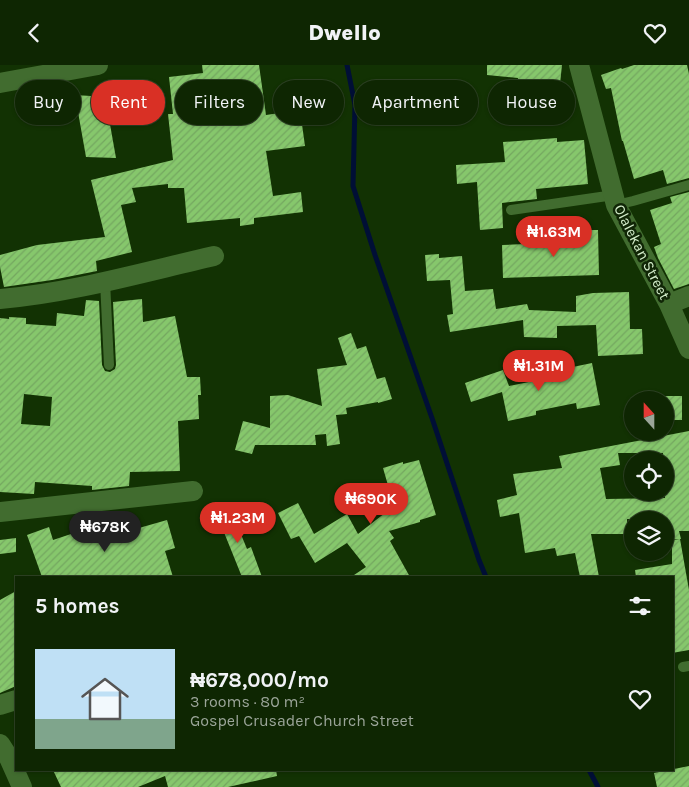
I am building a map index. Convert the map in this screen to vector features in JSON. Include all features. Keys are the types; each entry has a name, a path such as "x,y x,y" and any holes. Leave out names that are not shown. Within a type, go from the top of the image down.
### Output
{"street":[{"path":"0,83 98,65"},
{"name":"Olalekan Street","path":"579,65 615,200 669,304 689,349"},
{"path":"0,299 27,297 214,256"},
{"path":"669,304 689,297"},
{"path":"0,512 193,491"},
{"path":"0,705 15,700"},
{"path":"0,744 22,787"}],"lane":[{"path":"511,210 615,200 634,201 689,185"},
{"path":"105,281 109,365"}],"building":[{"path":"202,65 259,65 261,80 175,80 175,125 263,125 263,94 266,115 273,114 273,125 302,125 305,146 266,151 273,196 301,192 303,212 254,218 254,224 240,226 240,218 187,223 184,188 168,188 168,184 132,188 136,202 121,205 132,252 96,261 97,271 4,287 0,255 37,245 105,237 91,180 173,160 168,114 173,114 169,77 203,73"},
{"path":"487,65 562,65 560,80 518,80 518,78 487,75"},
{"path":"634,65 687,65 689,74 689,178 667,184 663,170 634,179 622,141 611,88 606,89 601,75"},
{"path":"81,95 91,96 91,125 110,125 116,158 86,157 80,125"},
{"path":"557,138 557,142 584,140 588,184 536,189 537,199 502,203 503,228 480,230 477,182 457,184 456,165 505,162 503,142"},
{"path":"689,192 689,284 674,289 654,247 661,244 650,210 672,203 670,197"},
{"path":"570,230 598,230 599,275 503,278 502,245 570,242"},
{"path":"439,254 439,258 462,256 465,291 493,289 496,309 527,304 529,310 576,312 576,296 593,293 629,292 630,329 642,329 643,354 598,356 596,325 557,326 557,338 524,337 523,320 450,332 447,315 453,314 450,280 427,281 425,255"},
{"path":"142,299 143,322 175,316 187,377 200,377 201,395 198,395 199,419 178,421 180,471 130,472 129,486 92,490 92,486 35,482 34,494 0,492 0,318 26,318 26,324 56,326 57,313 84,316 86,300 99,301 102,365 105,371 110,372 115,369 116,365 113,302","holes":["24,394 52,397 50,426 21,424"]},
{"path":"351,333 357,349 366,346 377,379 385,377 392,399 346,408 347,414 336,415 340,444 327,446 326,434 315,435 316,445 255,445 252,454 235,450 243,421 270,428 270,396 288,395 322,406 317,369 347,365 338,338"},
{"path":"592,363 600,405 577,409 576,403 536,411 536,415 508,421 502,392 471,402 465,383 503,370 509,386 564,375 563,369"},
{"path":"674,396 682,396 682,420 674,420"},
{"path":"689,431 689,531 679,531 681,539 674,539 674,511 624,511 624,534 591,534 599,576 580,576 575,553 557,556 555,548 525,553 519,513 500,517 497,500 517,495 513,474 562,468 559,456 637,441 674,441 674,434"},
{"path":"419,460 436,515 389,531 394,538 390,541 409,576 352,576 366,567 347,543 315,563 299,536 291,539 278,513 298,503 314,534 347,514 358,534 394,506 383,468 403,462 403,464"},
{"path":"229,505 247,549 251,547 262,576 242,576 215,510"},
{"path":"167,520 175,548 165,551 173,576 42,576 27,535 49,527 53,540 83,530 85,537 137,523 139,528"},
{"path":"16,538 16,552 0,554 0,540"},
{"path":"680,539 689,590 689,650 674,653 674,576 636,576 635,570 672,564 672,561 674,561 674,540"},
{"path":"15,592 15,686 0,693 0,600"},
{"path":"689,766 689,787 657,787 654,773 674,771 674,769"},
{"path":"53,771 276,771 277,776 228,787 168,787 165,776 138,787 61,787"}],"waterway":[{"path":"347,65 355,105 353,186 486,576"},
{"path":"590,771 598,787"}]}
